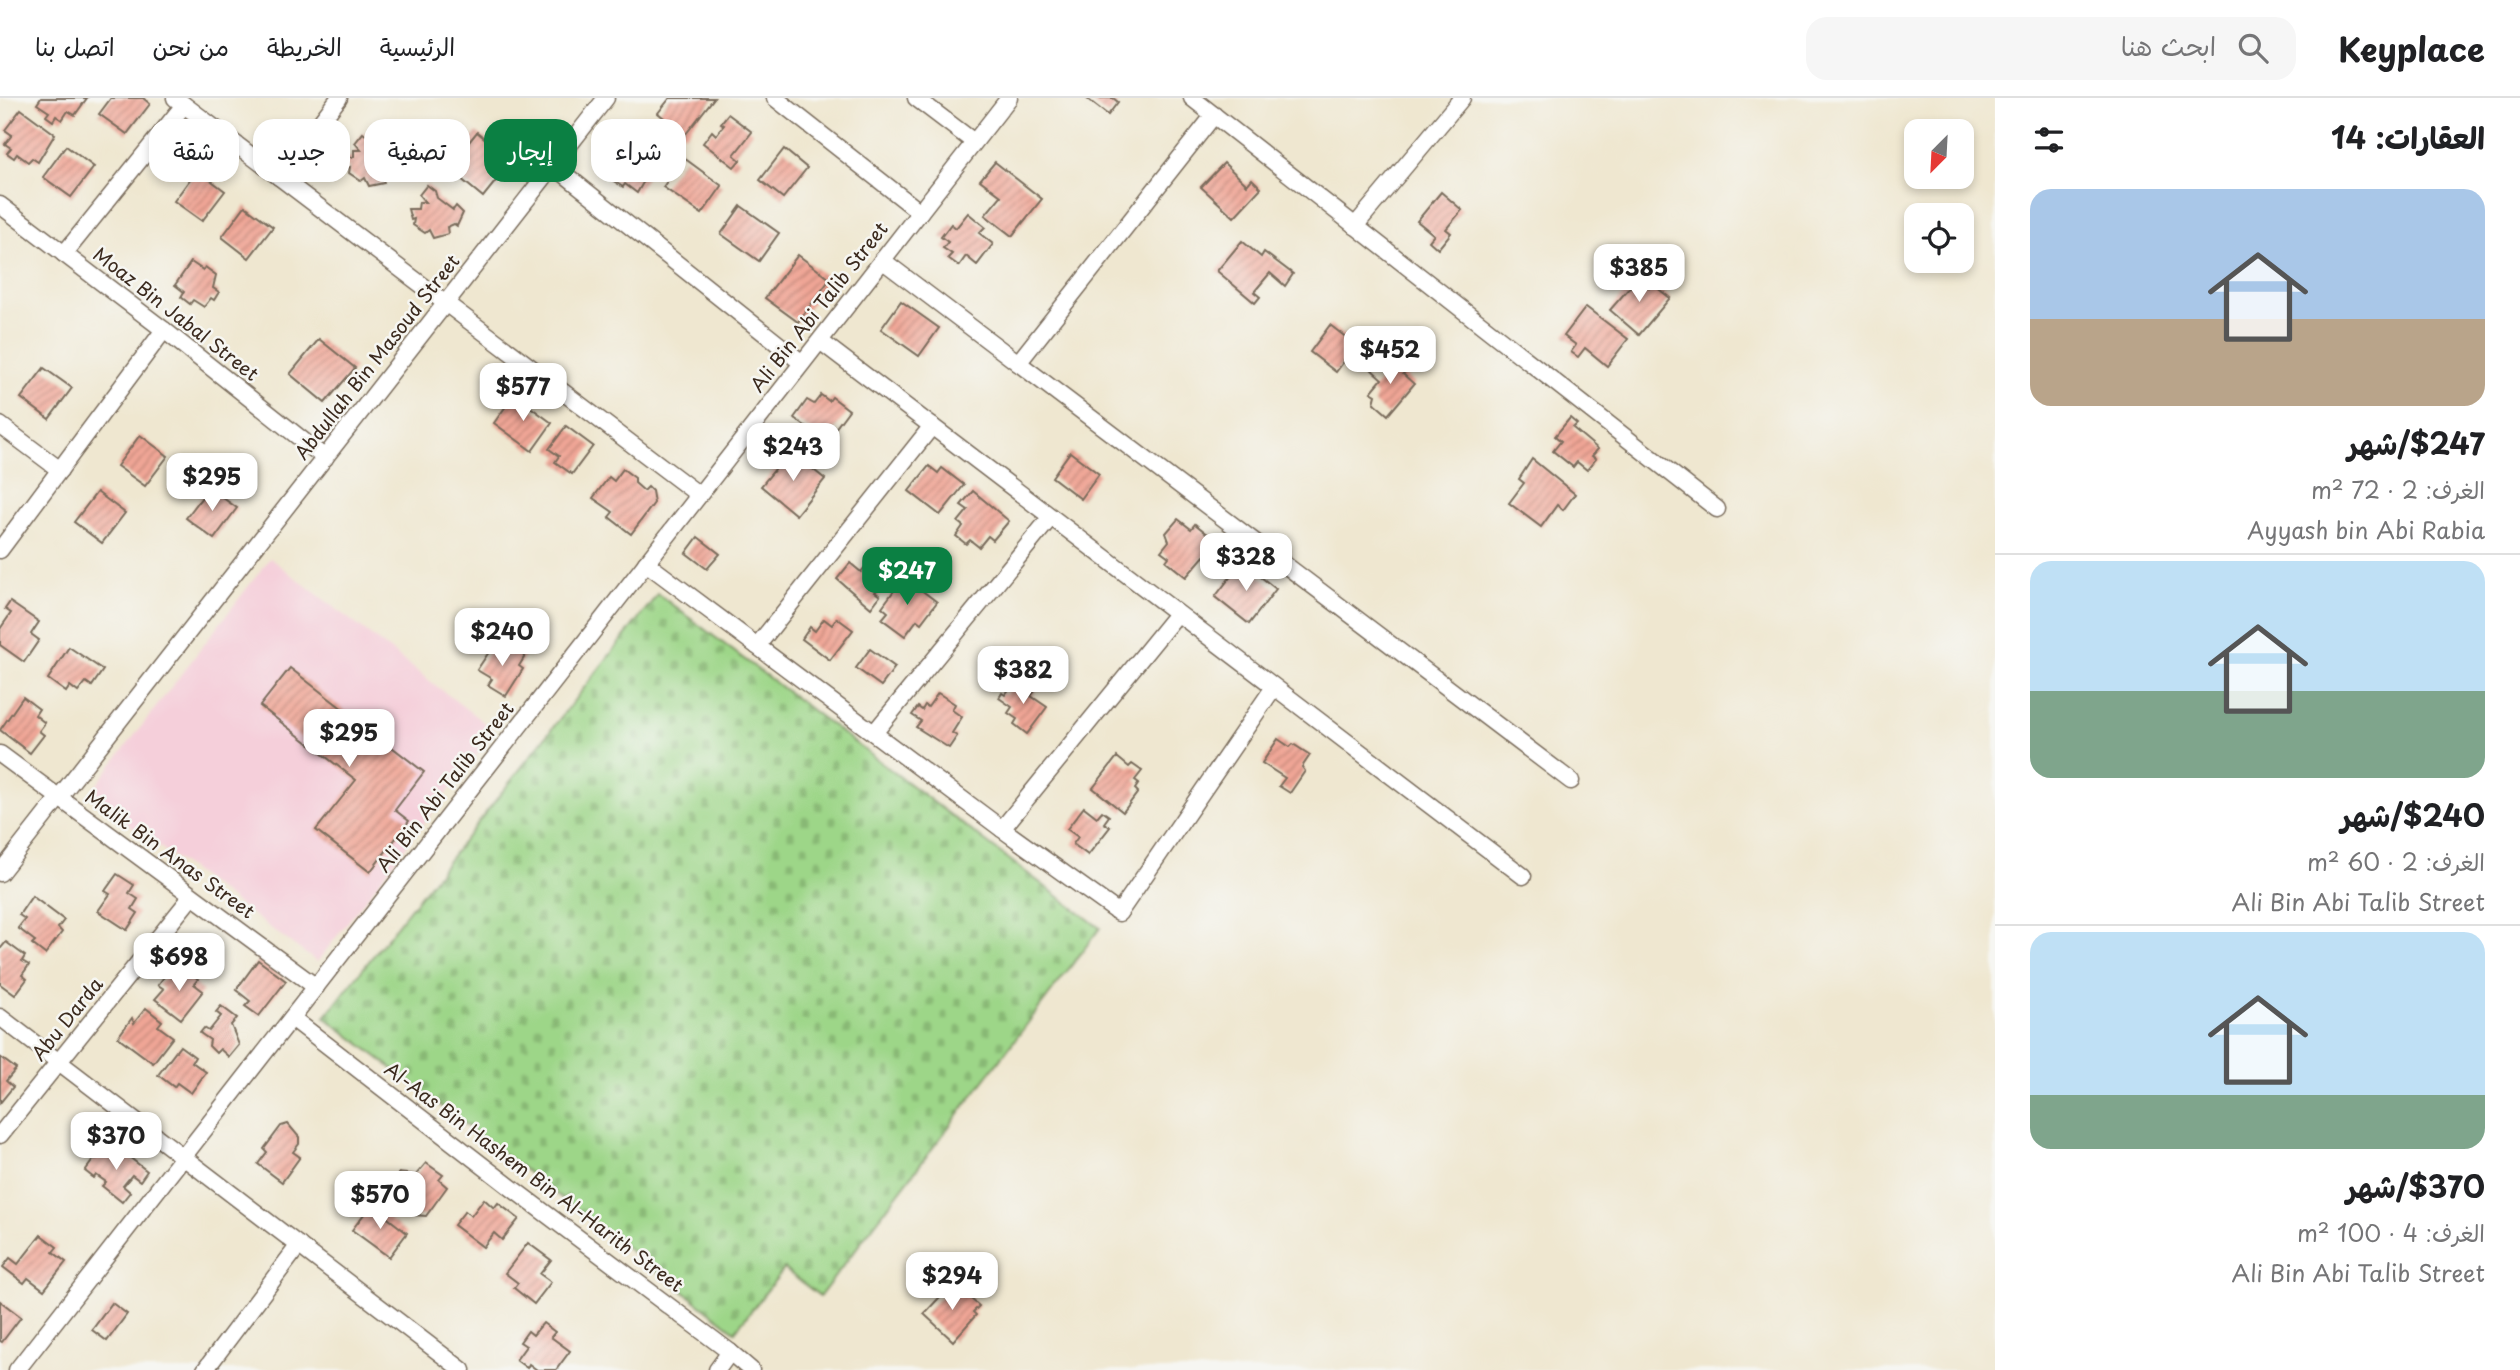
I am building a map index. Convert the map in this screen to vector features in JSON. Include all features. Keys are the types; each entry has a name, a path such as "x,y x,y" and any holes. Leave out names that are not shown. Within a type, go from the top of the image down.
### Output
{"street":[{"path":"323,119 339,98"},
{"name":"Abdullah Bin Masoud Street","path":"577,135 606,98"},
{"path":"775,98 920,212"},
{"path":"916,98 974,142"},
{"name":"Ali Bin Abi Talib Street","path":"17,1370 1009,98"},
{"path":"1192,98 1717,509"},
{"path":"1355,226 1462,98"},
{"path":"64,254 180,101 253,157"},
{"path":"1018,363 1214,115"},
{"path":"286,182 699,495"},
{"name":"Abdullah Bin Masoud Street","path":"0,873 541,182"},
{"path":"575,182 802,363"},
{"name":"Moaz Bin Jabal Street","path":"0,205 164,330 325,458"},
{"path":"882,260 1571,781"},
{"path":"0,550 164,330"},
{"path":"820,341 1523,876"},
{"path":"0,425 60,470"},
{"path":"757,646 932,426"},
{"path":"874,733 1051,517"},
{"path":"646,563 1119,913 1274,687"},
{"path":"1002,829 1177,614"},
{"name":"Malik Bin Anas Street","path":"0,754 316,987"},
{"name":"Abu Darda","path":"0,1135 192,896"},
{"path":"0,1017 462,1370"},
{"name":"Al-Aas Bin Hashem Bin Al-Harith Street","path":"292,1018 751,1370"},
{"path":"205,1370 299,1245"},
{"path":"717,1370 730,1352"}],"shaded area":[{"path":"270,558 495,731 317,962 89,795"}],"green space":[{"path":"658,594 1100,928 820,1296 784,1269 735,1331 325,1017"}],"building":[{"path":"41,98 87,98 75,115 68,111 62,120 56,116 53,121 46,116 49,112 37,104"},
{"path":"111,98 143,98 150,104 127,134 99,114"},
{"path":"670,98 714,98 686,134 686,119 665,119 658,113"},
{"path":"1086,98 1113,98 1118,102 1108,115"},
{"path":"21,109 55,134 38,162 32,158 28,162 17,154 14,158 7,153 11,148 5,144 12,135 5,130"},
{"path":"728,114 752,132 734,155 740,160 734,167 703,143 712,131 716,135"},
{"path":"477,132 484,138 484,182 495,182 483,197 465,182 470,182 470,141"},
{"path":"364,134 364,179 361,181 350,174 350,157 354,157 354,150 361,150 355,143"},
{"path":"66,146 94,167 71,197 43,177"},
{"path":"784,149 807,168 783,198 760,180"},
{"path":"686,159 722,186 702,214 663,187 667,182 686,182"},
{"path":"995,162 1042,199 1012,236 985,215 1001,196 980,180"},
{"path":"1224,163 1247,185 1252,179 1261,188 1234,217 1201,187"},
{"path":"188,182 213,182 225,191 202,221 174,201"},
{"path":"367,182 384,183 369,186"},
{"path":"615,182 643,182 637,193 625,184 623,187"},
{"path":"427,185 435,191 437,198 453,210 456,206 463,213 457,226 454,224 447,227 448,234 433,238 429,230 425,233 413,225 414,219 411,220 408,209 418,209 419,202 425,202 419,195"},
{"path":"1441,192 1462,210 1446,229 1451,233 1438,249 1429,241 1434,235 1417,221"},
{"path":"245,206 273,227 249,258 222,237"},
{"path":"741,206 779,233 759,261 721,234"},
{"path":"968,213 985,227 979,233 993,244 977,265 966,256 959,266 948,258 952,254 943,248 948,242 941,237 951,224 956,228"},
{"path":"1242,241 1261,257 1264,252 1293,274 1285,286 1270,273 1254,292 1260,297 1255,303 1217,271"},
{"path":"798,255 830,279 798,322 765,298"},
{"path":"191,262 216,275 213,288 219,292 214,300 211,298 204,307 193,300 190,304 181,297 184,292 175,285"},
{"path":"1631,272 1649,288 1651,283 1670,298 1639,335 1610,310 1631,286 1621,283"},
{"path":"901,301 939,328 919,356 881,329"},
{"path":"1586,307 1628,339 1607,366 1585,348 1578,357 1571,352 1576,345 1564,336"},
{"path":"1330,325 1356,345 1336,372 1310,352"},
{"path":"319,339 355,368 325,403 290,374"},
{"path":"1389,359 1405,371 1403,374 1414,384 1388,415 1374,403 1376,395 1371,392 1382,379 1372,370 1380,361 1384,365"},
{"path":"44,368 72,388 49,419 21,398"},
{"path":"514,395 552,423 532,451 494,423"},
{"path":"821,395 829,401 832,397 849,410 826,441 794,418 807,400 814,404"},
{"path":"1570,418 1577,424 1573,428 1598,449 1592,456 1596,459 1587,470 1577,462 1573,467 1553,451 1561,441 1555,436"},
{"path":"566,426 593,446 572,474 555,462 559,456 549,449"},
{"path":"140,435 168,456 145,486 117,466"},
{"path":"790,451 825,479 796,515 761,486"},
{"path":"1070,452 1099,474 1081,499 1052,477"},
{"path":"1532,459 1575,494 1563,510 1557,505 1541,527 1509,503 1524,483 1519,479"},
{"path":"929,466 938,473 942,468 964,485 940,515 909,491"},
{"path":"623,469 635,478 635,483 644,491 648,487 652,491 654,503 631,534 609,517 613,512 593,498 609,477 614,481"},
{"path":"209,488 237,508 214,539 186,518"},
{"path":"973,491 1009,521 993,540 988,536 979,547 970,540 966,544 956,536 963,526 958,522 968,510 961,505"},
{"path":"97,492 125,513 102,543 74,522"},
{"path":"1178,519 1191,529 1195,524 1220,544 1208,559 1204,556 1186,577 1166,561 1169,557 1161,551 1169,541 1166,533"},
{"path":"698,537 720,554 707,569 686,553"},
{"path":"873,557 892,572 875,592 880,596 871,608 837,579 850,563 861,572"},
{"path":"1242,562 1276,589 1249,624 1215,597"},
{"path":"904,577 937,602 921,623 917,620 905,636 882,619 888,612 882,607"},
{"path":"10,602 39,622 31,634 39,640 24,662 0,645 0,629 11,613 5,609"},
{"path":"837,618 853,630 830,660 802,639 810,627 815,631 824,619 832,625"},
{"path":"503,641 525,656 519,666 523,669 506,696 488,685 492,679 477,670 491,649 496,652"},
{"path":"69,647 103,670 92,686 86,682 78,692 70,686 66,692 48,679"},
{"path":"870,649 895,667 881,686 856,668"},
{"path":"290,668 424,772 395,810 409,821 370,872 316,830 356,780 260,706"},
{"path":"1017,678 1035,691 1031,696 1047,707 1027,734 1014,724 1017,719 1008,713 1012,707 999,698 1002,693 1005,695"},
{"path":"938,693 955,704 952,710 962,717 952,733 957,736 949,748 916,727 921,721 912,715 918,707 922,710 925,705 928,707"},
{"path":"23,697 39,709 35,715 45,723 39,731 44,735 30,753 0,730"},
{"path":"1278,739 1290,747 1293,744 1310,755 1302,767 1305,771 1290,793 1279,786 1285,778 1262,763"},
{"path":"1117,757 1129,767 1132,764 1142,771 1135,780 1139,783 1135,789 1138,792 1123,812 1093,788"},
{"path":"1084,807 1097,817 1102,811 1109,816 1104,823 1110,827 1088,855 1073,844 1078,837 1067,829"},
{"path":"117,874 134,885 129,893 138,899 132,909 138,913 127,930 98,911 110,894 105,891"},
{"path":"32,896 64,920 58,928 62,932 45,954 32,944 35,941 18,928 25,919 19,915"},
{"path":"6,942 25,956 22,961 29,965 22,975 27,979 15,995 0,984 0,949"},
{"path":"258,960 286,981 259,1016 245,1006 250,1001 236,990"},
{"path":"177,971 185,978 190,972 198,979 194,984 203,991 181,1019 155,999 164,989 158,985 167,973 172,977"},
{"path":"221,1006 237,1018 231,1025 239,1045 229,1057 220,1049 216,1053 209,1046 210,1040 200,1033 204,1028 209,1031 221,1016 216,1012"},
{"path":"146,1008 162,1021 158,1026 173,1037 153,1063 118,1037 132,1018 134,1023"},
{"path":"180,1046 195,1057 192,1062 206,1072 191,1093 177,1083 174,1087 158,1075"},
{"path":"0,1057 16,1069 6,1081 13,1087 0,1103"},
{"path":"288,1124 299,1137 299,1144 293,1152 300,1157 282,1182 258,1164 267,1152 264,1149 281,1126"},
{"path":"106,1147 118,1149 119,1155 124,1153 147,1171 140,1181 132,1175 123,1186 130,1192 122,1202 102,1186 106,1182 85,1171 94,1159 104,1157"},
{"path":"426,1163 443,1175 439,1180 447,1187 426,1216 415,1215 416,1210 403,1209 406,1186 398,1185 399,1173 416,1175"},
{"path":"484,1199 494,1208 498,1203 519,1219 502,1240 494,1233 483,1247 454,1225 465,1211 471,1216"},
{"path":"371,1205 407,1233 389,1257 352,1230"},
{"path":"41,1235 57,1247 53,1252 66,1262 44,1290 28,1278 24,1283 3,1267 10,1258 18,1264"},
{"path":"528,1243 551,1260 540,1274 551,1282 534,1304 514,1288 518,1283 505,1273"},
{"path":"953,1283 979,1306 973,1312 976,1315 953,1341 924,1314"},
{"path":"0,1301 21,1317 2,1342 0,1341"},
{"path":"112,1303 127,1314 107,1341 92,1330"},
{"path":"543,1323 555,1332 551,1337 570,1351 556,1370 537,1370 529,1364 527,1368 516,1360 526,1346 520,1342 528,1331 533,1335"}]}
